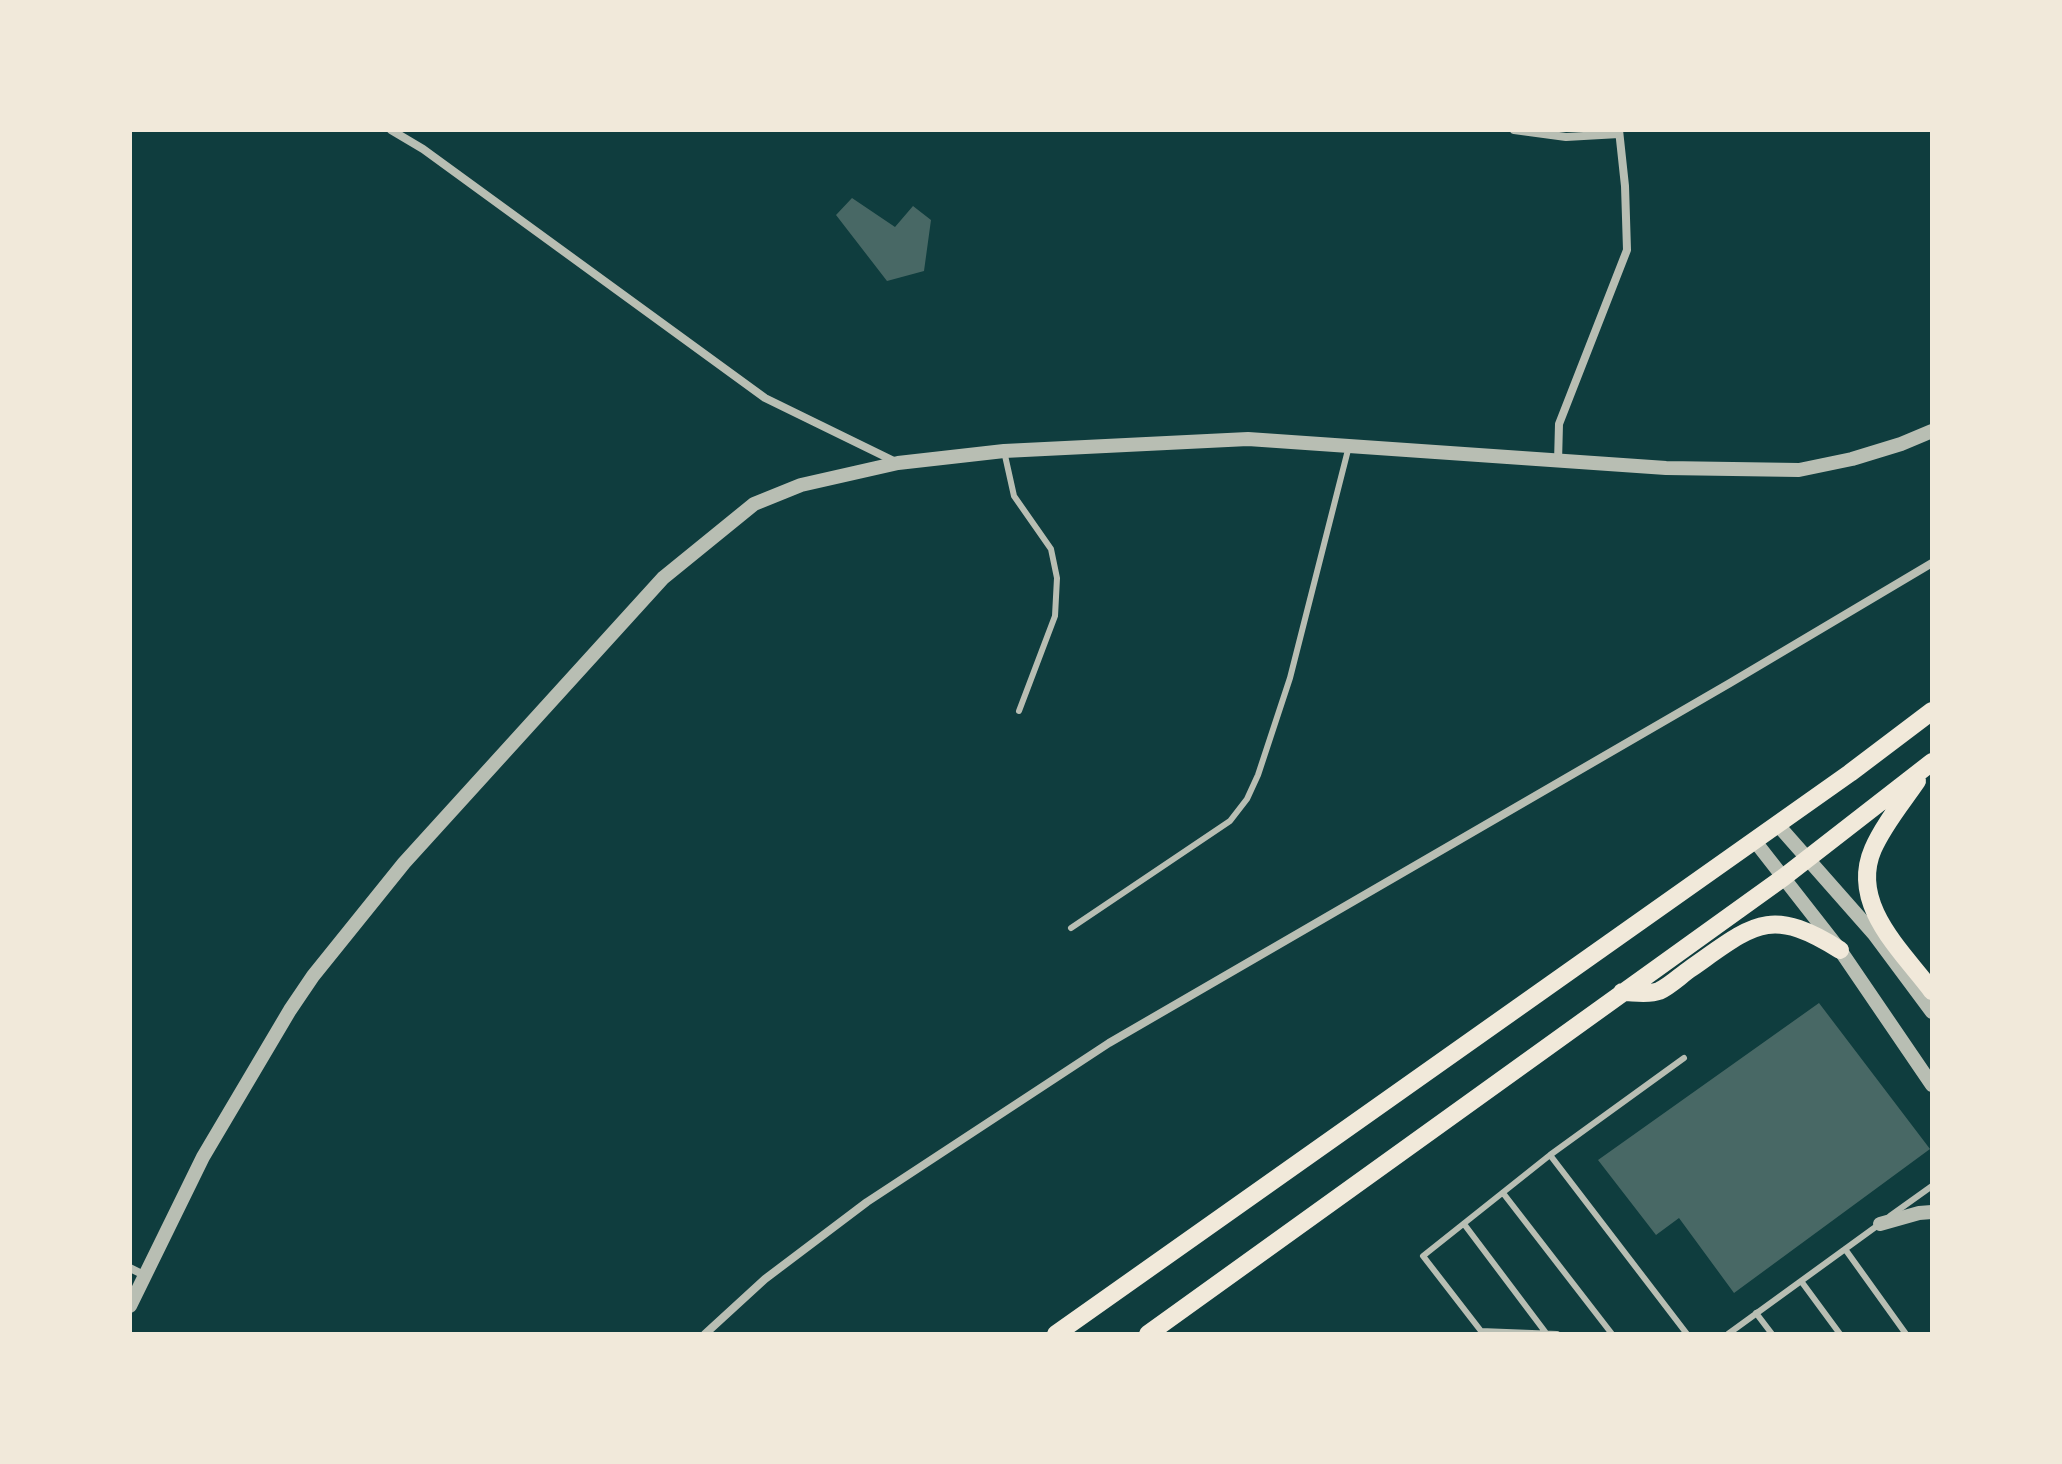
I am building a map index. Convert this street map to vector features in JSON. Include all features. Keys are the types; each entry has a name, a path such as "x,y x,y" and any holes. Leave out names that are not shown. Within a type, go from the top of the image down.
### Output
{"highway":[{"path":"1056,1334 1932,711"},
{"path":"1148,1334 1808,860 1930,763"},
{"path":"1930,763 1884,828 1872,852 1867,876 1868,896 1874,913 1932,991"},
{"path":"1622,992 1658,992 1745,932 1767,924 1793,925 1812,932 1840,950"}],"street":[{"path":"391,130 423,149 765,398 898,463"},
{"path":"1514,130 1566,137 1619,132 1627,250 1559,424 1558,462"},
{"path":"130,1306 203,1157 313,976 404,863 663,578 754,504 801,485 898,463 1004,451 1248,439 1558,462 1666,468 1799,470 1852,459 1932,431"},
{"path":"705,1334 765,1279 867,1202 1109,1043 1932,563"},
{"path":"1777,824 1874,934 1932,1012"},
{"path":"1754,840 1840,950 1932,1085"},
{"path":"1880,1224 1932,1212"},
{"path":"130,1268 144,1275"}],"lane":[{"path":"1071,928 1230,821 1247,799 1290,678 1349,446"},
{"path":"1004,451 1014,496 1051,549 1057,578 1055,616 1019,711"},
{"path":"1557,1334 1481,1331 1423,1256 1550,1155 1684,1058"},
{"path":"1550,1155 1687,1334"},
{"path":"1728,1334 1932,1186"},
{"path":"1503,1193 1612,1334"},
{"path":"1464,1224 1546,1333"},
{"path":"1845,1249 1906,1334"},
{"path":"1801,1281 1840,1334"},
{"path":"1756,1313 1772,1334"}],"building":[{"path":"852,198 895,227 913,206 931,220 924,271 887,281 836,215"},
{"path":"1819,1003 1930,1149 1734,1293 1679,1218 1656,1235 1598,1160"}]}
